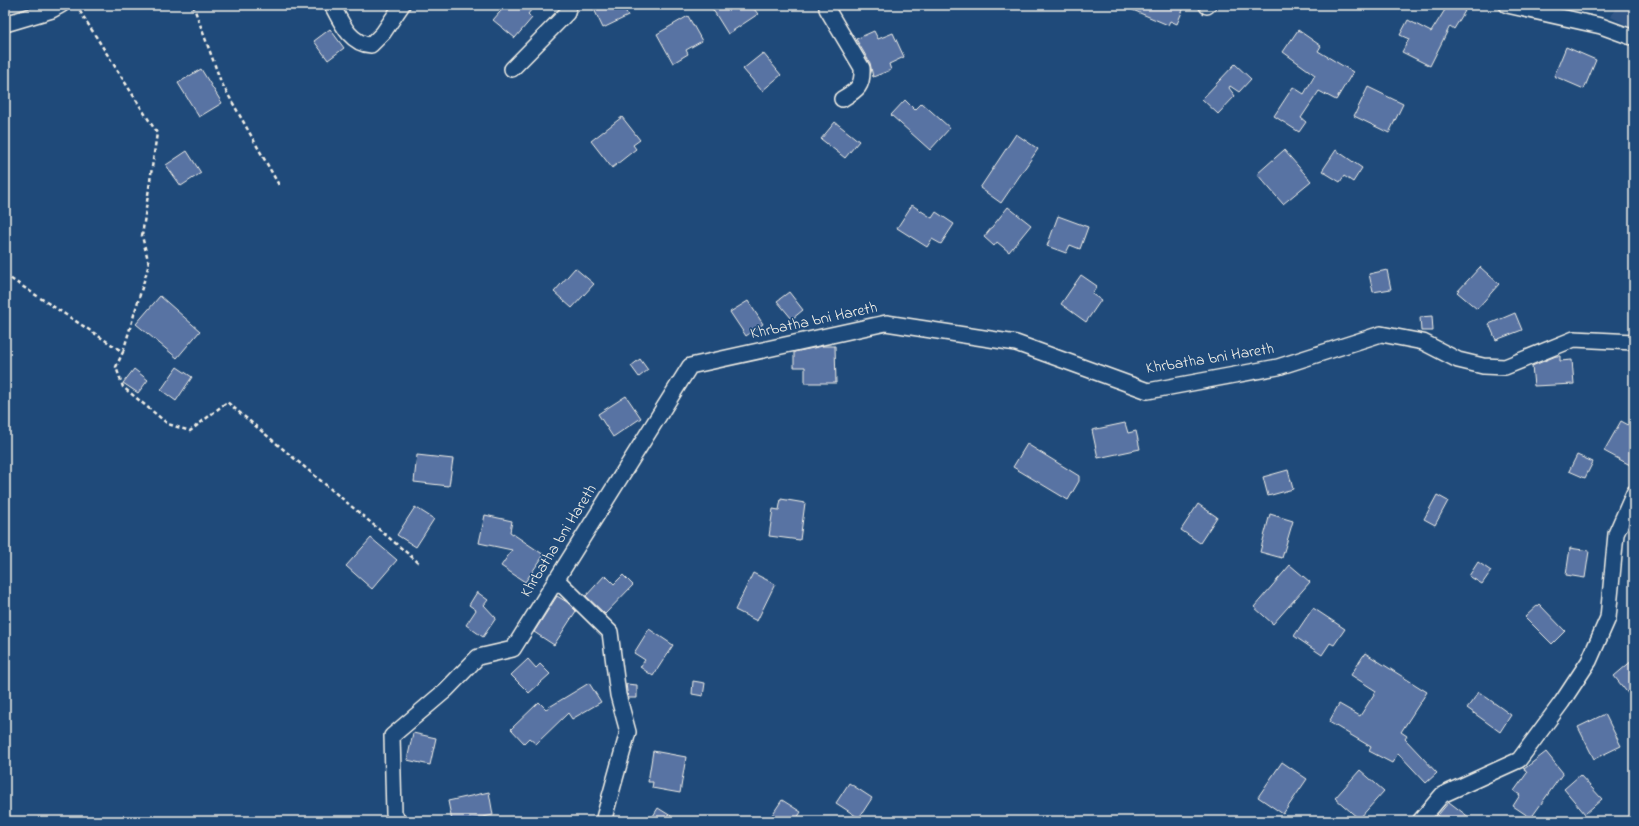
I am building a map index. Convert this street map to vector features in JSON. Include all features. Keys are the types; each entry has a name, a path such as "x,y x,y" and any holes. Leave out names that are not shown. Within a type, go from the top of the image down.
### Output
{"street":[{"path":"5,24 52,10 61,5"},
{"path":"332,5 354,40 363,45 371,45 383,33 402,5"},
{"path":"827,5 862,68 862,79 857,90 842,99"},
{"path":"1507,5 1601,26 1634,38"},
{"path":"512,69 565,8"},
{"name":"Khrbatha bni Hareth","path":"398,821 394,813 392,736 446,690 478,657 512,649 690,366 886,323 1016,343 1148,391 1278,367 1381,334 1423,342 1458,360 1483,366 1505,367 1574,339 1634,342"},
{"path":"1420,821 1442,795 1519,760 1562,702 1589,661 1608,618 1616,534 1634,493"},
{"path":"556,579 610,632 618,695 628,732 604,818"}],"path":[{"path":"75,5 157,133 142,236 149,264 122,352 116,366 123,388 168,424 190,431 227,402 418,563"},
{"path":"193,5 221,82 280,187"},
{"path":"5,275 122,352"}],"shaded area":[{"path":"1617,5 1634,5 1634,29 1611,17"}],"building":[{"path":"506,5 535,5 528,14 532,18 515,38 493,20"},
{"path":"592,5 623,5 628,16 603,28"},
{"path":"710,5 751,5 758,14 728,34"},
{"path":"1121,5 1185,5 1177,24 1170,21 1168,25"},
{"path":"1448,5 1455,5 1465,11 1454,29 1450,26 1430,66 1402,52 1409,39 1400,35 1408,20 1431,32"},
{"path":"688,16 702,41 686,50 688,54 673,63 657,34"},
{"path":"330,29 344,48 328,60 314,41"},
{"path":"1298,30 1321,46 1318,51 1353,72 1336,100 1319,91 1301,118 1306,122 1299,132 1274,116 1293,87 1304,94 1315,75 1283,52"},
{"path":"874,31 878,39 893,33 904,57 889,64 891,70 873,77 870,63 856,39"},
{"path":"1566,47 1596,60 1584,89 1554,76"},
{"path":"763,53 781,75 762,91 743,69"},
{"path":"1235,64 1251,79 1239,92 1230,86 1229,88 1235,96 1218,114 1202,99"},
{"path":"201,69 222,103 199,117 178,83"},
{"path":"1368,87 1403,104 1389,133 1354,116"},
{"path":"905,100 915,110 922,103 950,128 930,150 891,115"},
{"path":"622,117 640,140 633,145 636,149 612,168 591,141"},
{"path":"835,122 859,141 845,158 821,139"},
{"path":"1016,134 1038,149 1001,203 980,188"},
{"path":"1284,150 1311,181 1283,204 1257,174"},
{"path":"1336,150 1362,168 1353,182 1344,176 1340,182 1322,171"},
{"path":"187,151 201,173 181,186 166,165"},
{"path":"912,205 932,218 936,212 954,224 941,244 932,239 927,247 897,228"},
{"path":"1008,207 1031,225 1009,252 997,242 994,246 984,237"},
{"path":"1058,216 1088,227 1080,249 1070,245 1066,253 1047,246"},
{"path":"1480,267 1499,284 1477,309 1457,292"},
{"path":"575,268 594,284 572,308 554,292"},
{"path":"1387,270 1391,289 1373,292 1369,274"},
{"path":"1081,275 1097,286 1092,294 1101,300 1086,322 1061,304"},
{"path":"789,292 803,310 792,319 777,301"},
{"path":"160,296 200,331 177,358 136,324"},
{"path":"748,301 763,324 746,336 730,312"},
{"path":"1515,313 1522,330 1496,340 1489,324"},
{"path":"1432,316 1433,331 1421,331 1420,317"},
{"path":"823,346 835,346 836,383 805,383 805,367 794,367 794,352"},
{"path":"1556,356 1560,356 1560,361 1572,360 1574,384 1534,386 1532,366"},
{"path":"640,359 648,370 639,377 631,366"},
{"path":"177,367 192,377 176,401 161,390"},
{"path":"134,369 148,380 138,393 123,383"},
{"path":"626,396 641,418 613,437 598,414"},
{"path":"1621,421 1634,428 1634,458 1630,465 1604,451"},
{"path":"1125,423 1128,433 1136,431 1140,449 1098,458 1092,430"},
{"path":"1027,444 1079,476 1079,481 1068,500 1013,467"},
{"path":"417,455 453,459 449,486 414,482"},
{"path":"1577,455 1593,462 1585,478 1569,471"},
{"path":"1288,470 1293,489 1268,496 1263,477"},
{"path":"1437,495 1448,501 1435,525 1424,519"},
{"path":"781,499 805,503 800,540 769,536 773,509 779,510"},
{"path":"1198,504 1217,517 1200,543 1181,530"},
{"path":"415,507 434,519 416,547 397,535"},
{"path":"1270,514 1293,521 1282,558 1260,552"},
{"path":"485,515 512,521 510,532 544,555 525,582 501,566 512,550 479,543"},
{"path":"371,538 397,560 372,589 346,566"},
{"path":"1570,548 1589,551 1585,578 1566,575"},
{"path":"1478,562 1491,571 1482,584 1469,576"},
{"path":"1290,565 1310,582 1273,624 1254,607"},
{"path":"753,573 775,584 757,621 735,610"},
{"path":"605,575 614,584 623,575 633,585 605,614 586,596"},
{"path":"477,592 488,600 484,605 496,618 483,637 466,625 476,610 469,605"},
{"path":"557,596 567,602 576,611 554,645 534,632"},
{"path":"1539,604 1565,631 1552,644 1525,617"},
{"path":"1313,608 1345,629 1334,645 1330,643 1322,655 1294,636"},
{"path":"649,629 673,645 653,676 640,667 645,660 634,653"},
{"path":"1365,653 1427,692 1401,732 1407,736 1405,739 1437,773 1426,783 1398,753 1392,763 1369,751 1371,747 1329,722 1339,704 1360,716 1376,691 1351,675"},
{"path":"528,659 536,668 540,664 550,674 529,693 511,675"},
{"path":"1634,659 1634,701 1614,676"},
{"path":"693,681 705,683 703,696 692,694"},
{"path":"589,683 601,702 572,719 568,713 536,744 529,738 524,743 511,729 539,702 546,709"},
{"path":"626,684 637,685 637,698 628,698"},
{"path":"1479,692 1511,715 1500,732 1467,708"},
{"path":"1605,714 1621,746 1594,759 1578,727"},
{"path":"413,733 436,738 430,765 407,760"},
{"path":"653,751 686,757 680,793 652,788 653,782 648,782"},
{"path":"1546,752 1563,773 1531,818 1513,806 1520,795 1514,791 1527,773 1524,769"},
{"path":"1282,762 1307,779 1283,814 1258,797"},
{"path":"1360,770 1384,791 1359,819 1335,798"},
{"path":"1580,775 1602,799 1585,814 1564,789"},
{"path":"849,783 872,798 859,818 836,803"},
{"path":"489,792 493,815 464,821 452,821 448,801"},
{"path":"782,800 801,812 795,821 768,821"},
{"path":"1449,802 1474,821 1433,821"},
{"path":"658,808 679,821 650,821"}]}
